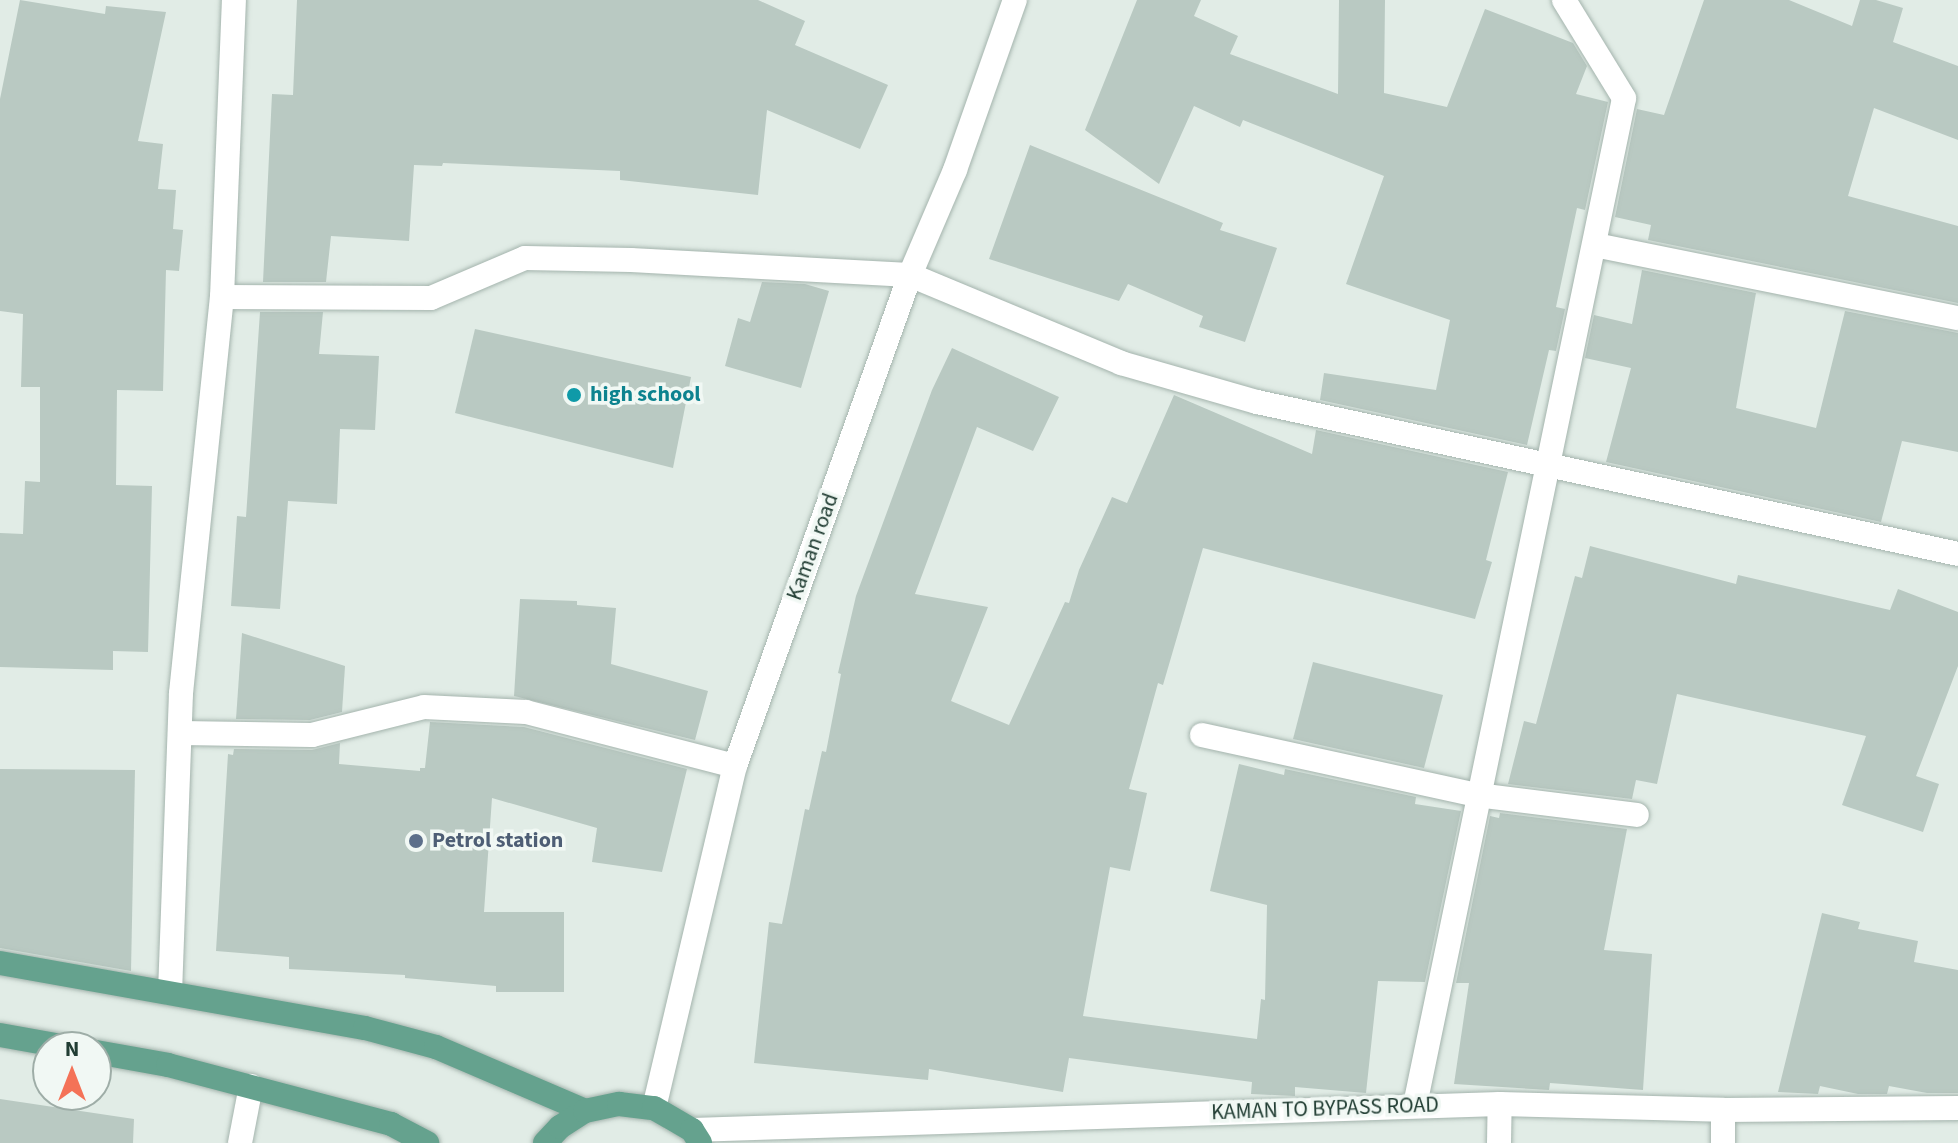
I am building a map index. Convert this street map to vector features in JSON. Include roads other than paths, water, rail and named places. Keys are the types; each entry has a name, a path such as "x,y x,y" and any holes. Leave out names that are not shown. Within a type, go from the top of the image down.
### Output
{"main road":[{"path":"0,963 365,1028 436,1047 585,1111"},
{"path":"0,1035 32,1041"},
{"path":"112,1056 251,1086 391,1124 427,1143"},
{"path":"545,1143 560,1127 585,1111 619,1104 654,1108 696,1137"}],"street":[{"path":"170,993 181,693 222,297 234,0"},
{"name":"Kaman road","path":"654,1108 735,766 910,275 955,170 1015,0"},
{"path":"1415,1105 1624,98 1564,0"},
{"path":"1595,245 1958,318"},
{"path":"222,297 431,298 525,258 631,260 910,275 1121,363 1257,402 1958,554"},
{"path":"181,733 312,735 424,707 526,712 735,766"},
{"path":"1202,735 1477,795 1637,815"},
{"path":"240,1143 251,1086"},
{"path":"1499,1143 1500,1104"},
{"name":"KAMAN TO BYPASS ROAD","path":"696,1137 1415,1105 1723,1110 1958,1108"},
{"path":"1723,1110 1723,1143"}],"place":[{"name":"high school","path":"574,395"},
{"name":"Petrol station","path":"416,841"}]}
